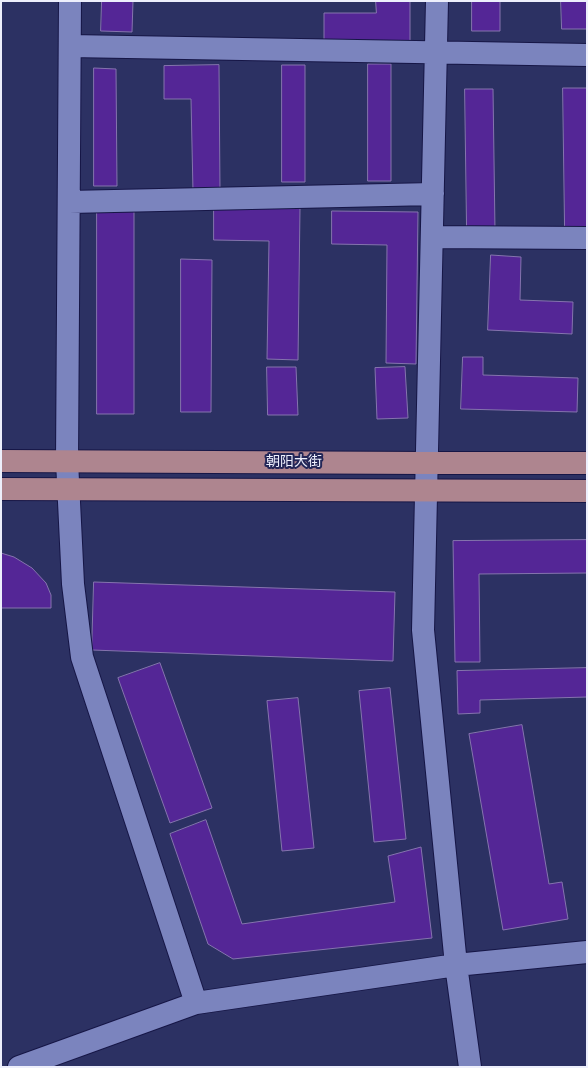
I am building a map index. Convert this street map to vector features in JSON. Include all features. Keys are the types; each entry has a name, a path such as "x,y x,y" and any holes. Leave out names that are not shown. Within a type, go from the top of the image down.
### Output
{"main road":[{"name":"朝阳大街","path":"1,460 587,463"},
{"name":"朝阳大街","path":"1,489 587,492"}],"street":[{"path":"70,1 67,461 73,584 82,657 196,1003"},
{"path":"437,1 423,630 456,965 470,1067"},
{"path":"70,46 587,55"},
{"path":"69,202 433,194"},
{"path":"432,237 587,238"},
{"path":"19,1067 196,1003 456,965 587,952"}],"building":[{"path":"102,1 133,1 132,32 101,31"},
{"path":"376,1 410,1 410,42 324,41 324,13 376,13"},
{"path":"472,1 500,1 500,31 472,31"},
{"path":"561,1 587,1 587,29 562,29"},
{"path":"368,64 391,64 391,181 368,181"},
{"path":"219,65 220,191 193,192 191,99 164,99 164,66"},
{"path":"282,65 305,65 305,182 282,182"},
{"path":"94,68 116,69 117,186 94,186"},
{"path":"563,88 587,88 587,230 565,230"},
{"path":"465,89 493,89 495,231 467,231"},
{"path":"214,206 300,208 298,360 267,359 269,241 214,240"},
{"path":"97,209 134,209 134,414 97,414"},
{"path":"332,211 418,212 416,364 386,363 387,245 332,244"},
{"path":"491,255 521,257 520,300 573,302 572,334 488,330"},
{"path":"181,259 212,260 211,412 181,412"},
{"path":"463,357 483,357 483,375 578,378 577,412 461,409"},
{"path":"267,367 296,367 298,415 268,415"},
{"path":"405,367 408,418 377,419 375,368"},
{"path":"587,540 587,573 479,574 480,662 455,662 453,541"},
{"path":"1,553 14,557 32,568 46,583 51,595 51,608 1,608"},
{"path":"94,582 395,592 393,661 92,650"},
{"path":"160,663 212,808 170,823 118,678"},
{"path":"587,668 587,697 480,700 480,713 458,714 457,671"},
{"path":"390,688 406,839 374,842 359,691"},
{"path":"298,698 314,848 282,851 267,701"},
{"path":"522,725 549,884 562,882 568,919 503,930 469,734"},
{"path":"206,820 242,924 395,902 388,856 421,847 432,938 233,959 208,944 170,834"}]}
